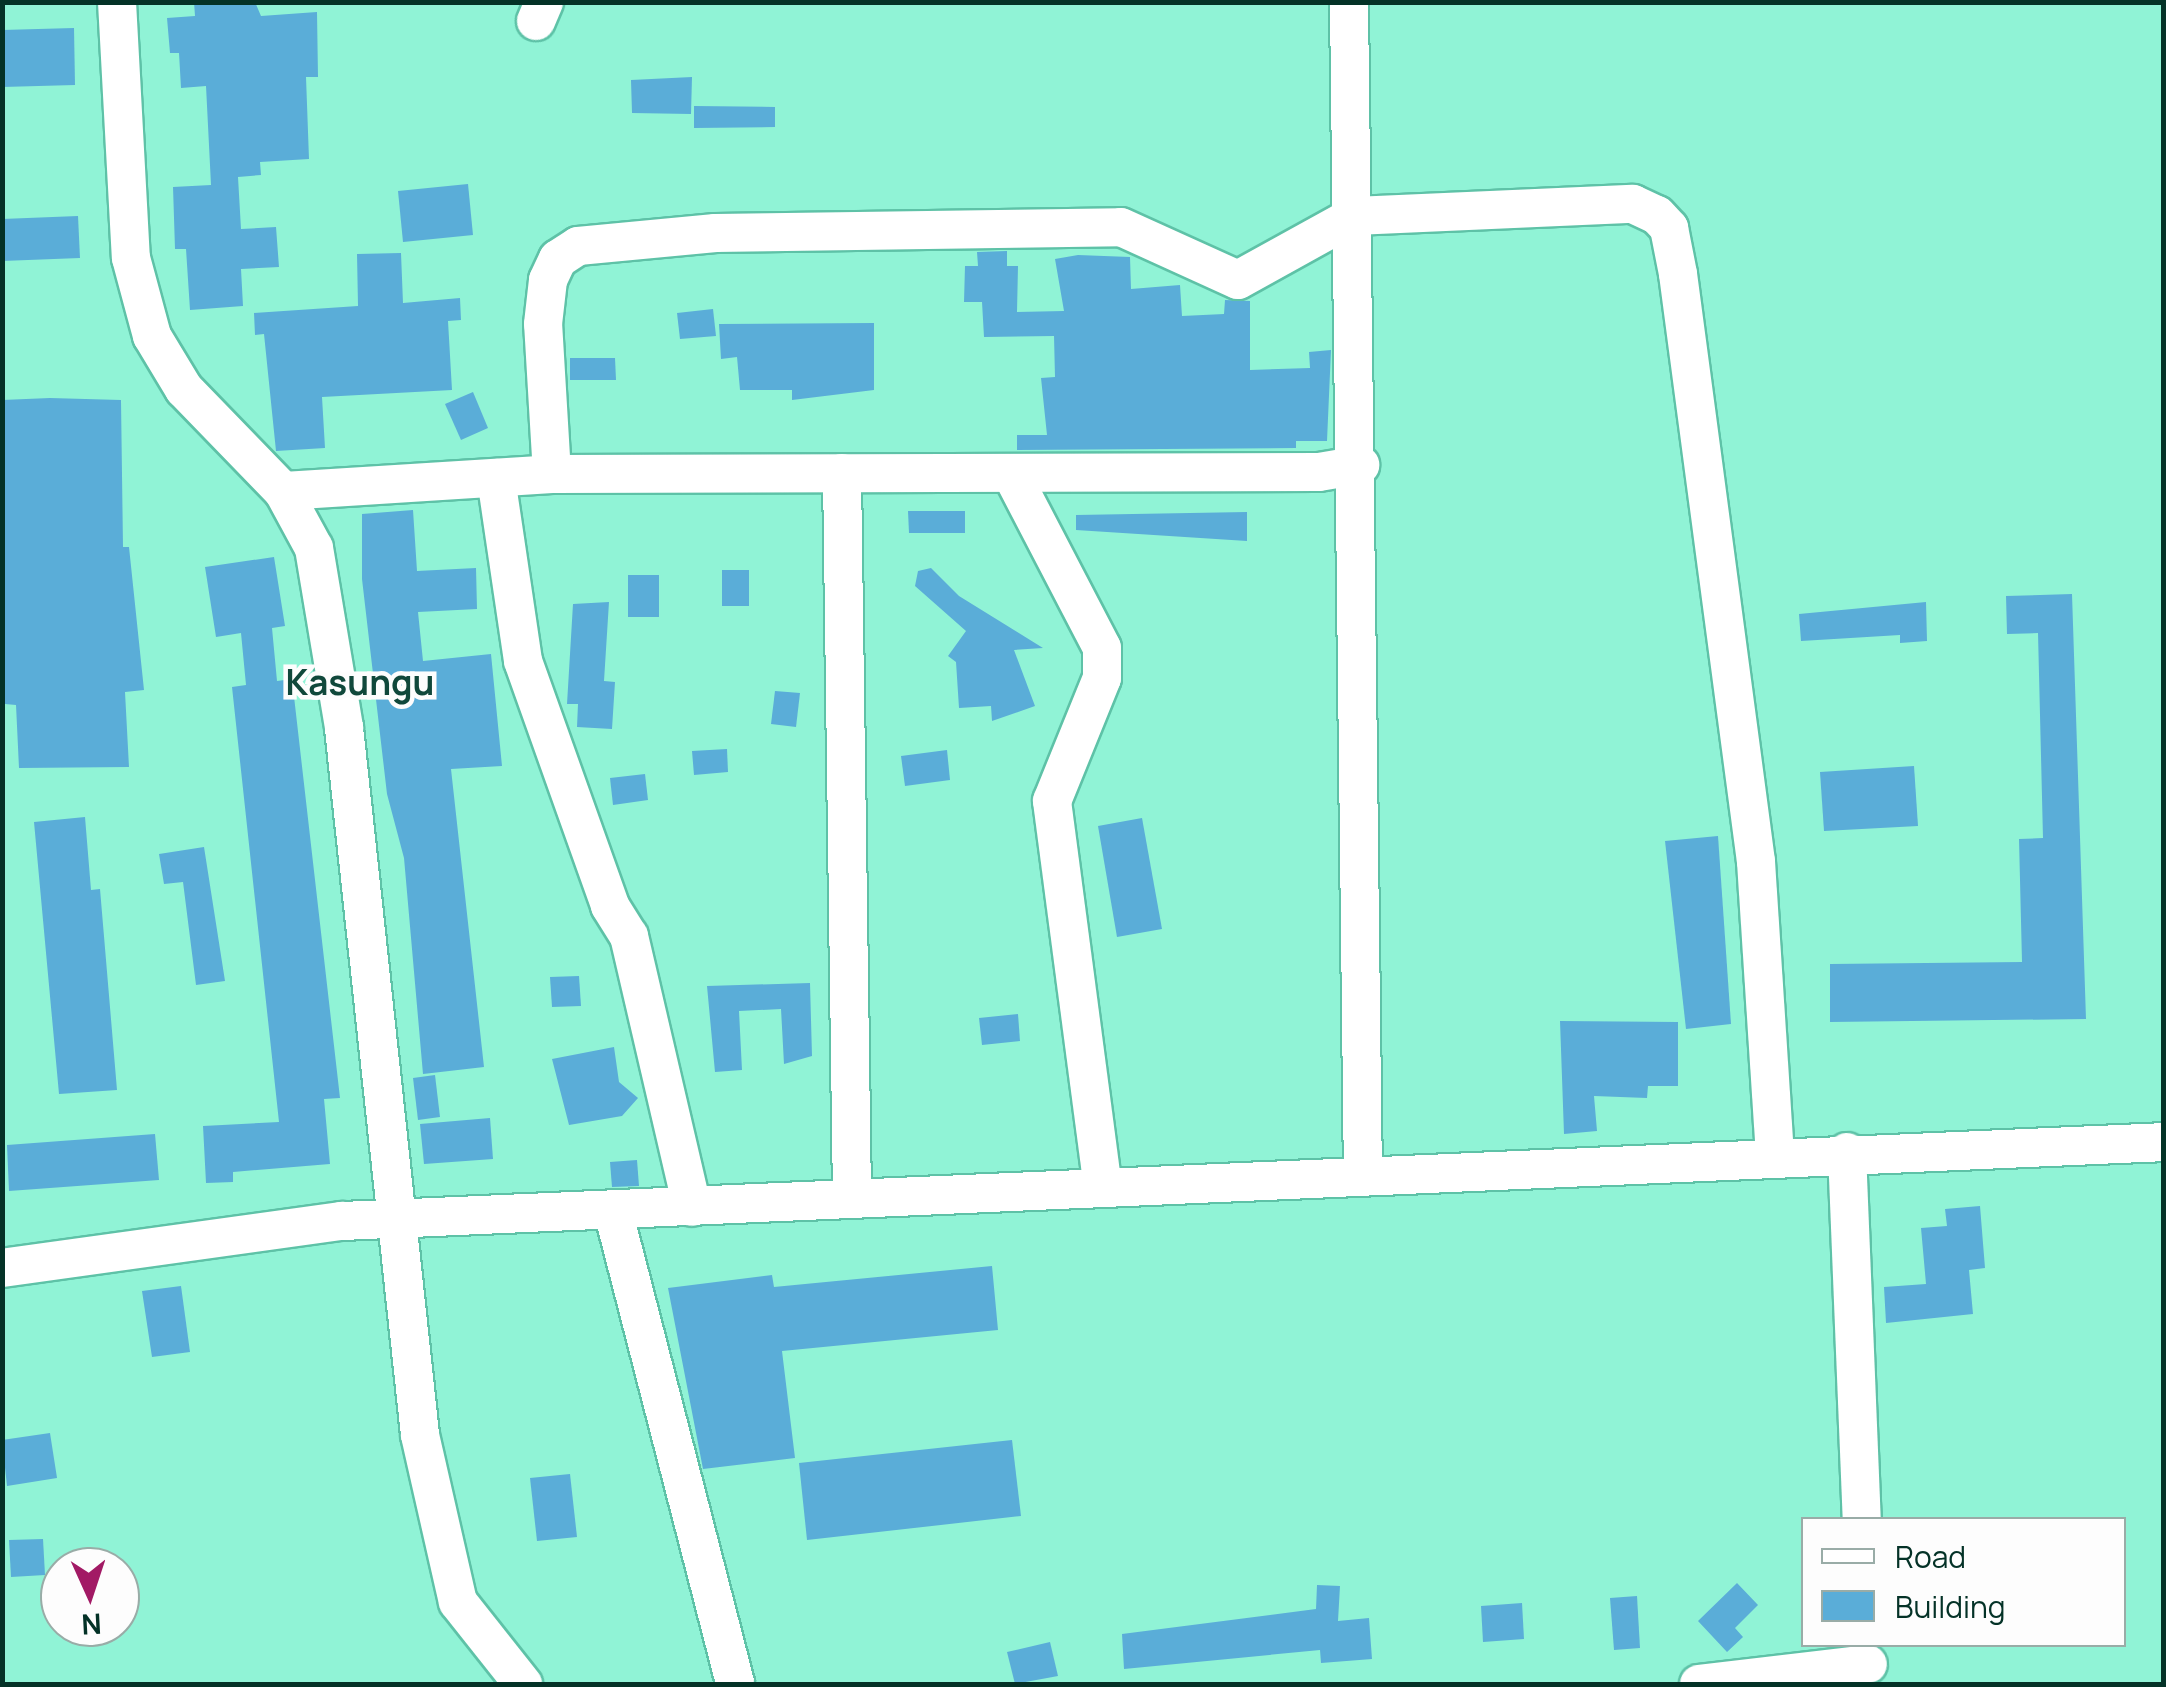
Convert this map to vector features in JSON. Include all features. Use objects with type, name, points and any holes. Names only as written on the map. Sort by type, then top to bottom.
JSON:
[{"type":"street","points":[[117,2],[131,258],[152,336],[184,389],[284,491],[314,548],[344,728],[420,1435],[458,1602],[523,1684]]},
{"type":"street","points":[[1349,2],[1360,465],[1362,1176]]},
{"type":"street","points":[[552,474],[548,280],[558,258],[578,246],[715,232],[1121,227],[1238,280],[1354,216],[1633,204],[1669,228],[1756,862],[1775,1156]]},
{"type":"street","points":[[284,491],[552,474],[1010,473],[1360,465]]},
{"type":"street","points":[[1010,473],[1102,648],[1102,678],[1052,801],[1103,1186]]},
{"type":"street","points":[[842,474],[852,1196]]},
{"type":"street","points":[[496,478],[523,662],[610,906],[629,936],[692,1208]]},
{"type":"street","points":[[2,1268],[399,1219],[1847,1152],[2164,1142]]},
{"type":"street","points":[[1847,1152],[1862,1517]]},
{"type":"street","points":[[613,1211],[735,1684]]},
{"type":"street","points":[[1699,1684],[1868,1664]]},
{"type":"building","points":[[194,2],[255,2],[261,16],[317,12],[318,77],[306,77],[309,159],[260,162],[261,175],[238,177],[241,229],[276,227],[279,267],[241,269],[243,306],[190,310],[186,249],[175,249],[173,187],[211,185],[206,86],[181,88],[179,53],[170,53],[167,18],[195,16]]},
{"type":"building","points":[[74,28],[75,85],[2,87],[2,30]]},
{"type":"building","points":[[692,77],[691,114],[632,113],[631,80]]},
{"type":"building","points":[[694,106],[775,107],[775,127],[694,128]]},
{"type":"building","points":[[468,184],[473,235],[403,242],[398,191]]},
{"type":"building","points":[[78,216],[80,258],[2,261],[2,219]]},
{"type":"building","points":[[1007,251],[1007,266],[1018,266],[1017,312],[1064,311],[1055,259],[1078,255],[1130,257],[1131,289],[1180,285],[1182,316],[1224,314],[1225,300],[1250,301],[1250,370],[1310,368],[1309,352],[1331,350],[1327,441],[1296,441],[1296,448],[1017,450],[1017,435],[1047,435],[1041,378],[1055,377],[1054,336],[984,337],[982,302],[964,302],[965,266],[978,266],[977,252]]},
{"type":"building","points":[[401,253],[403,303],[460,298],[461,320],[448,321],[452,390],[322,397],[325,448],[276,451],[264,334],[255,335],[254,313],[358,306],[357,254]]},
{"type":"building","points":[[713,309],[716,336],[680,339],[677,313]]},
{"type":"building","points":[[874,323],[874,390],[792,400],[792,390],[740,390],[737,357],[721,359],[719,324]]},
{"type":"building","points":[[570,358],[615,358],[616,380],[570,380]]},
{"type":"building","points":[[473,392],[488,428],[461,440],[445,404]]},
{"type":"building","points":[[2,400],[121,400],[123,547],[129,547],[144,690],[125,692],[129,767],[19,768],[16,705],[5,704]]},
{"type":"building","points":[[413,510],[417,571],[476,568],[477,609],[418,612],[423,661],[491,654],[502,766],[451,769],[484,1067],[423,1074],[404,858],[387,794],[362,579],[362,514]]},
{"type":"building","points":[[908,511],[965,511],[965,533],[909,533]]},
{"type":"building","points":[[1247,512],[1247,541],[1076,530],[1076,515]]},
{"type":"building","points":[[274,557],[285,626],[272,628],[277,681],[292,679],[340,1098],[324,1099],[330,1164],[233,1172],[233,1182],[206,1183],[203,1126],[279,1122],[232,687],[246,685],[241,633],[216,637],[205,567]]},
{"type":"building","points":[[931,568],[959,596],[1043,648],[1014,650],[1035,706],[992,721],[991,706],[959,708],[956,662],[948,656],[966,631],[915,586],[918,571]]},
{"type":"building","points":[[722,570],[749,570],[749,606],[722,606]]},
{"type":"building","points":[[628,575],[659,575],[659,617],[628,617]]},
{"type":"building","points":[[2072,594],[2086,1019],[1830,1022],[1830,964],[2022,962],[2019,839],[2043,838],[2038,633],[2007,634],[2006,596]]},
{"type":"building","points":[[609,602],[604,681],[615,682],[612,729],[577,727],[578,704],[567,704],[573,604]]},
{"type":"building","points":[[1926,602],[1927,641],[1900,643],[1900,635],[1801,641],[1799,614]]},
{"type":"building","points":[[775,691],[800,693],[796,727],[771,724]]},
{"type":"building","points":[[727,749],[728,772],[694,775],[692,751]]},
{"type":"building","points":[[947,750],[950,780],[905,786],[901,756]]},
{"type":"building","points":[[1914,766],[1918,826],[1824,831],[1820,772]]},
{"type":"building","points":[[645,774],[648,800],[613,805],[610,778]]},
{"type":"building","points":[[85,817],[91,890],[100,889],[117,1090],[59,1094],[34,822]]},
{"type":"building","points":[[1142,818],[1162,929],[1117,937],[1098,826]]},
{"type":"building","points":[[1718,836],[1731,1024],[1686,1029],[1665,841]]},
{"type":"building","points":[[204,847],[225,981],[196,985],[183,882],[164,884],[159,854]]},
{"type":"building","points":[[579,976],[581,1006],[552,1007],[550,977]]},
{"type":"building","points":[[810,983],[812,1056],[784,1064],[781,1009],[739,1011],[742,1070],[715,1072],[707,986]]},
{"type":"building","points":[[1018,1014],[1020,1041],[982,1045],[979,1018]]},
{"type":"building","points":[[1560,1021],[1678,1022],[1678,1086],[1648,1086],[1647,1098],[1594,1096],[1597,1131],[1564,1134]]},
{"type":"building","points":[[614,1047],[619,1082],[638,1098],[622,1116],[569,1125],[552,1059]]},
{"type":"building","points":[[435,1075],[440,1117],[418,1120],[413,1078]]},
{"type":"building","points":[[490,1118],[493,1159],[424,1164],[420,1124]]},
{"type":"building","points":[[155,1134],[159,1180],[9,1191],[7,1145]]},
{"type":"building","points":[[637,1160],[639,1186],[612,1187],[610,1162]]},
{"type":"building","points":[[1980,1206],[1985,1268],[1969,1270],[1973,1314],[1886,1323],[1884,1287],[1926,1284],[1921,1228],[1947,1226],[1945,1209]]},
{"type":"building","points":[[992,1266],[998,1330],[782,1351],[795,1458],[703,1469],[668,1288],[772,1275],[774,1287]]},
{"type":"building","points":[[181,1286],[190,1352],[152,1357],[142,1291]]},
{"type":"building","points":[[50,1433],[57,1478],[7,1486],[2,1440]]},
{"type":"building","points":[[1012,1440],[1021,1516],[807,1540],[799,1463]]},
{"type":"building","points":[[570,1474],[577,1537],[537,1541],[530,1478]]},
{"type":"building","points":[[43,1539],[40,1575],[11,1577],[9,1540]]},
{"type":"building","points":[[1737,1583],[1758,1605],[1735,1628],[1743,1637],[1727,1652],[1698,1621]]},
{"type":"building","points":[[1317,1585],[1340,1586],[1338,1621],[1369,1618],[1372,1659],[1321,1663],[1320,1650],[1124,1669],[1122,1634],[1316,1609]]},
{"type":"building","points":[[1637,1596],[1640,1648],[1614,1650],[1610,1598]]},
{"type":"building","points":[[1522,1603],[1524,1639],[1483,1642],[1481,1606]]},
{"type":"building","points":[[1050,1642],[1058,1676],[1015,1684],[1007,1652]]},
{"type":"district","name":"Kasungu","points":[[360,682]]}]
